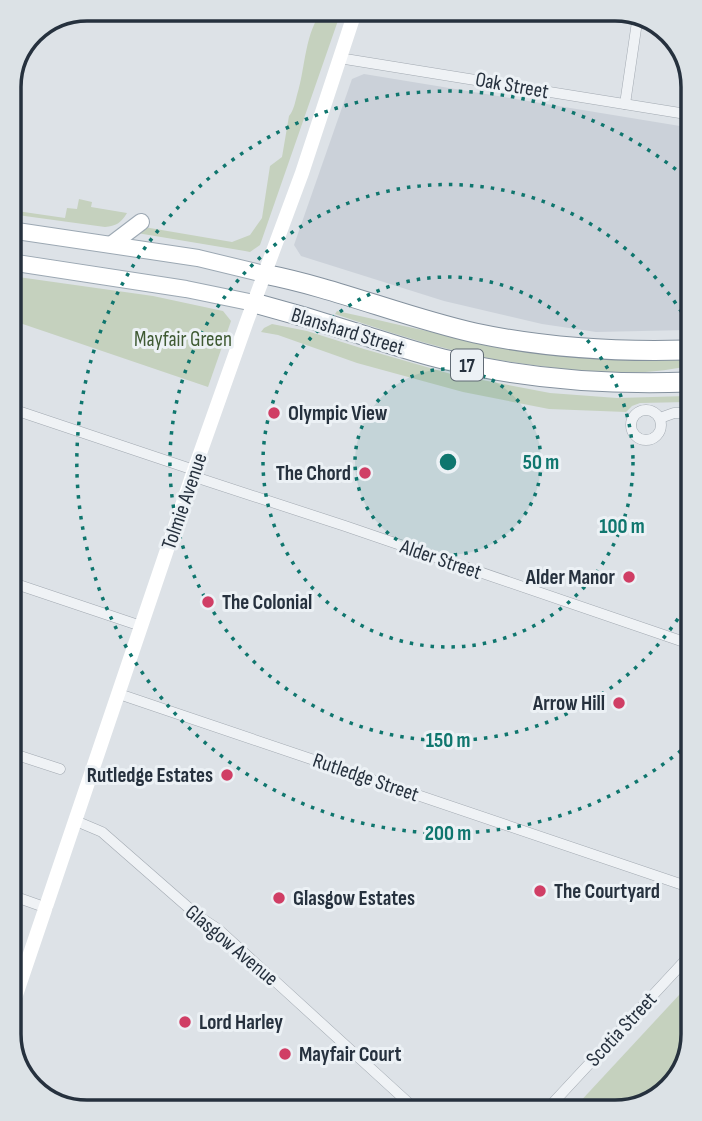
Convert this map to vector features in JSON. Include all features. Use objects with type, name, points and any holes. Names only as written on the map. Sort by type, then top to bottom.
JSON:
[{"type":"highway","name":"Blanshard Street","points":[[264,274],[303,282],[440,324],[511,340],[589,349],[681,350]]},
{"type":"highway","name":"Blanshard Street","points":[[254,303],[480,368],[579,381],[681,382]]},
{"type":"main road","points":[[112,244],[141,222]]},
{"type":"main road","name":"Blanshard Street","points":[[21,232],[198,258],[264,274]]},
{"type":"main road","name":"Blanshard Street","points":[[21,264],[186,289],[254,303]]},
{"type":"street","name":"Tolmie Avenue","points":[[21,981],[193,473],[310,150],[352,21]]},
{"type":"street","points":[[625,104],[637,25]]},
{"type":"street","name":"Oak Street","points":[[339,58],[681,113]]},
{"type":"street","name":"Alder Street","points":[[21,412],[681,641]]},
{"type":"street","points":[[660,418],[681,414]]},
{"type":"street","points":[[21,586],[141,626]]},
{"type":"street","name":"Rutledge Street","points":[[119,694],[681,884]]},
{"type":"street","points":[[21,756],[60,769]]},
{"type":"street","name":"Glasgow Avenue","points":[[76,821],[103,832],[198,916],[218,929],[404,1100]]},
{"type":"street","points":[[21,899],[47,908]]},
{"type":"street","name":"Scotia Street","points":[[556,1100],[681,965]]},
{"type":"shaded area","points":[[364,74],[681,126],[681,330],[596,332],[542,324],[444,301],[301,256],[294,245],[352,79]]},
{"type":"green space","points":[[316,21],[338,21],[260,245],[250,252],[137,233],[144,227],[232,242],[250,235],[262,218],[270,166],[282,157],[289,116],[300,84]]},
{"type":"green space","points":[[79,199],[92,202],[91,207],[127,213],[118,223],[105,227],[21,216],[21,212],[65,218],[67,208],[77,209]]},
{"type":"green space","name":"Mayfair Green","points":[[21,277],[153,296],[223,311],[231,321],[208,387],[21,323]]},
{"type":"green space","points":[[337,311],[468,340],[565,356],[681,359],[681,367],[659,371],[618,372],[512,362],[464,353],[335,314]]},
{"type":"green space","points":[[272,324],[307,331],[451,374],[550,393],[617,398],[681,396],[681,402],[640,403],[626,412],[549,409],[463,392],[357,363],[278,335],[261,332]]},
{"type":"green space","points":[[681,993],[679,1051],[665,1078],[652,1089],[628,1099],[582,1100]]},
{"type":"place","name":"Olympic View","points":[[274,413]]},
{"type":"place","name":"The Chord","points":[[365,473]]},
{"type":"place","name":"Alder Manor","points":[[629,577]]},
{"type":"place","name":"The Colonial","points":[[208,602]]},
{"type":"place","name":"Arrow Hill","points":[[619,703]]},
{"type":"place","name":"Rutledge Estates","points":[[227,775]]},
{"type":"place","name":"The Courtyard","points":[[540,891]]},
{"type":"place","name":"Glasgow Estates","points":[[279,898]]},
{"type":"place","name":"Lord Harley","points":[[185,1022]]},
{"type":"place","name":"Mayfair Court","points":[[285,1054]]}]
